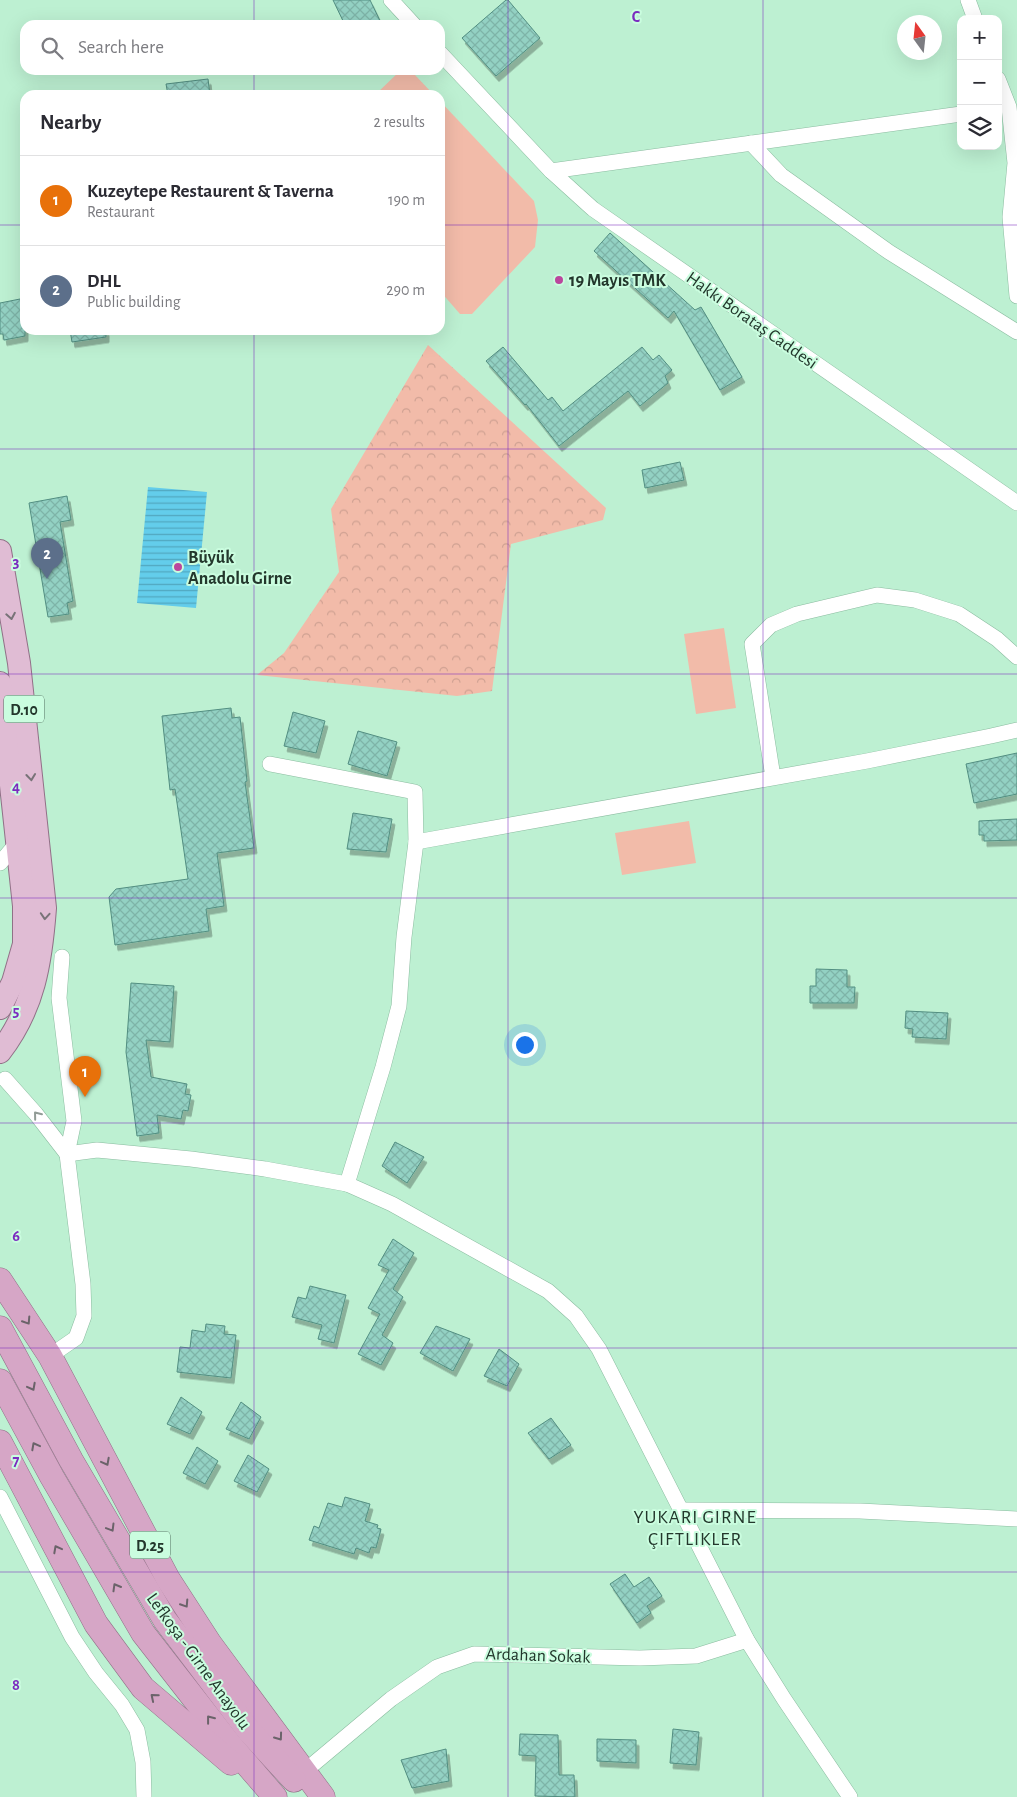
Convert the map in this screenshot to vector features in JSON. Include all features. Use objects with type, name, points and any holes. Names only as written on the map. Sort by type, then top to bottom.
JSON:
[{"type":"highway","name":"D.25","points":[[0,1280],[50,1356],[168,1579],[210,1644],[323,1797]]},
{"type":"highway","name":"Lefkoşa - Girne Anayolu","points":[[0,1328],[71,1460],[165,1620],[249,1730],[312,1797]]},
{"type":"highway","name":"Lefkoşa - Girne Anayolu","points":[[0,1381],[52,1477],[143,1632],[231,1746],[275,1797]]},
{"type":"highway","points":[[0,1442],[96,1624],[143,1688],[271,1797]]},
{"type":"main road","name":"D.10","points":[[0,551],[19,663],[45,908],[42,949],[34,989],[12,1036],[0,1052]]},
{"type":"main road","name":"D.10","points":[[0,684],[24,906],[24,944],[13,982],[0,1008]]},
{"type":"street","points":[[391,0],[409,20]]},
{"type":"street","points":[[968,0],[974,15]]},
{"type":"street","name":"Hakkı Borataş Caddesi","points":[[445,58],[550,171],[592,209],[1017,503]]},
{"type":"street","points":[[1004,108],[1014,163],[1010,217],[1017,296]]},
{"type":"street","points":[[550,171],[957,115]]},
{"type":"street","points":[[751,144],[782,175],[881,246],[1017,332]]},
{"type":"street","points":[[773,777],[752,644],[771,625],[797,614],[877,595],[915,600],[959,614],[997,639],[1017,656]]},
{"type":"street","points":[[416,842],[886,757],[1017,730]]},
{"type":"street","points":[[270,764],[414,792],[416,842],[404,937],[399,1006],[383,1067],[347,1184]]},
{"type":"street","points":[[0,863],[18,842]]},
{"type":"street","points":[[50,1356],[76,1338],[84,1316],[83,1284],[67,1154],[74,1121],[59,998],[62,957]]},
{"type":"street","points":[[5,1079],[36,1114],[67,1154]]},
{"type":"street","points":[[67,1154],[97,1150],[191,1159],[265,1169],[347,1184],[392,1204],[548,1291],[576,1316],[599,1350],[747,1640],[850,1797]]},
{"type":"street","points":[[0,1497],[72,1637],[96,1673],[122,1705],[137,1730],[143,1762],[144,1797]]},
{"type":"street","points":[[681,1510],[860,1511],[1017,1519]]},
{"type":"street","name":"Ardahan Sokak","points":[[305,1772],[391,1699],[438,1667],[474,1654],[640,1658],[696,1656],[747,1640]]},
{"type":"green space","points":[[396,75],[415,75],[429,90],[380,90]]},
{"type":"green space","points":[[445,106],[534,201],[538,220],[535,247],[472,314],[460,314],[445,297]]},
{"type":"green space","points":[[428,345],[606,508],[603,520],[511,544],[492,691],[457,696],[257,675],[284,653],[339,572],[331,509]]},
{"type":"green space","points":[[724,628],[736,708],[696,714],[684,634]]},
{"type":"green space","points":[[689,821],[696,863],[622,875],[615,833]]},
{"type":"water","points":[[148,487],[207,492],[196,608],[137,603]]},
{"type":"building","points":[[333,0],[370,0],[380,20],[343,20]]},
{"type":"building","points":[[506,0],[540,38],[496,76],[462,38]]},
{"type":"building","points":[[208,79],[209,90],[167,90],[166,84]]},
{"type":"building","points":[[610,233],[695,310],[701,307],[742,377],[720,390],[674,311],[668,318],[594,251]]},
{"type":"building","points":[[20,299],[20,335],[25,336],[4,340],[3,334],[0,334],[0,303]]},
{"type":"building","points":[[71,335],[106,335],[106,337],[72,342]]},
{"type":"building","points":[[503,347],[548,400],[552,397],[563,411],[642,347],[653,360],[659,355],[672,370],[665,376],[668,383],[640,406],[628,391],[559,446],[526,404],[486,361]]},
{"type":"building","points":[[680,462],[684,480],[645,488],[642,470]]},
{"type":"building","points":[[67,496],[71,520],[60,522],[73,601],[67,603],[69,614],[48,617],[29,503]]},
{"type":"building","points":[[231,708],[232,718],[240,717],[247,781],[245,782],[254,848],[217,853],[224,906],[206,909],[209,931],[115,945],[109,897],[116,889],[188,879],[175,789],[170,790],[162,716]]},
{"type":"building","points":[[293,712],[325,721],[316,753],[284,746]]},
{"type":"building","points":[[358,731],[397,742],[387,776],[348,764]]},
{"type":"building","points":[[1017,753],[1017,794],[974,803],[966,764]]},
{"type":"building","points":[[353,813],[392,819],[386,852],[347,849]]},
{"type":"building","points":[[1017,819],[1017,840],[984,841],[984,835],[979,835],[979,821]]},
{"type":"building","points":[[816,969],[847,970],[847,987],[855,987],[854,1003],[810,1003],[810,986],[816,986]]},
{"type":"building","points":[[131,983],[174,986],[170,1042],[146,1040],[151,1077],[187,1084],[185,1094],[191,1095],[188,1111],[183,1110],[181,1119],[157,1115],[159,1133],[137,1136],[126,1052]]},
{"type":"building","points":[[906,1011],[948,1013],[946,1039],[912,1037],[913,1029],[905,1028]]},
{"type":"building","points":[[395,1142],[424,1157],[407,1183],[382,1166]]},
{"type":"building","points":[[393,1239],[414,1253],[393,1289],[403,1297],[382,1335],[393,1343],[381,1365],[358,1354],[380,1314],[368,1308],[389,1270],[378,1265]]},
{"type":"building","points":[[310,1286],[346,1295],[334,1343],[318,1339],[322,1325],[292,1317],[298,1297],[306,1299]]},
{"type":"building","points":[[206,1324],[225,1326],[224,1334],[236,1335],[231,1378],[177,1372],[180,1347],[190,1348],[192,1330],[205,1332]]},
{"type":"building","points":[[436,1326],[470,1339],[453,1371],[420,1353]]},
{"type":"building","points":[[499,1349],[519,1364],[507,1386],[484,1376]]},
{"type":"building","points":[[181,1397],[202,1412],[190,1434],[167,1424]]},
{"type":"building","points":[[241,1402],[261,1417],[249,1439],[226,1429]]},
{"type":"building","points":[[551,1418],[571,1445],[549,1459],[528,1433]]},
{"type":"building","points":[[197,1447],[218,1461],[205,1484],[183,1473]]},
{"type":"building","points":[[248,1455],[269,1469],[257,1492],[234,1481]]},
{"type":"building","points":[[345,1497],[370,1504],[365,1521],[378,1525],[377,1528],[381,1529],[376,1548],[371,1547],[369,1553],[356,1548],[354,1554],[309,1540],[314,1526],[319,1528],[328,1503],[342,1507]]},
{"type":"building","points":[[625,1574],[634,1587],[649,1577],[662,1596],[647,1606],[651,1613],[637,1623],[610,1584]]},
{"type":"building","points":[[673,1729],[699,1732],[696,1765],[670,1763]]},
{"type":"building","points":[[520,1734],[558,1735],[559,1775],[574,1775],[575,1797],[535,1796],[536,1756],[519,1755]]},
{"type":"building","points":[[597,1739],[636,1740],[636,1763],[597,1761]]},
{"type":"building","points":[[446,1749],[449,1781],[412,1788],[401,1760]]},
{"type":"place","name":"19 Mayıs TMK","points":[[559,280]]},
{"type":"place","name":"Büyük Anadolu Girne","points":[[178,567]]},
{"type":"place","name":"DHL","points":[[47,579]]},
{"type":"place","name":"Kuzeytepe Restaurent & Taverna","points":[[85,1097]]},
{"type":"district","name":"YUKARI GIRNE ÇIFTLIKLER","points":[[695,1527]]}]
